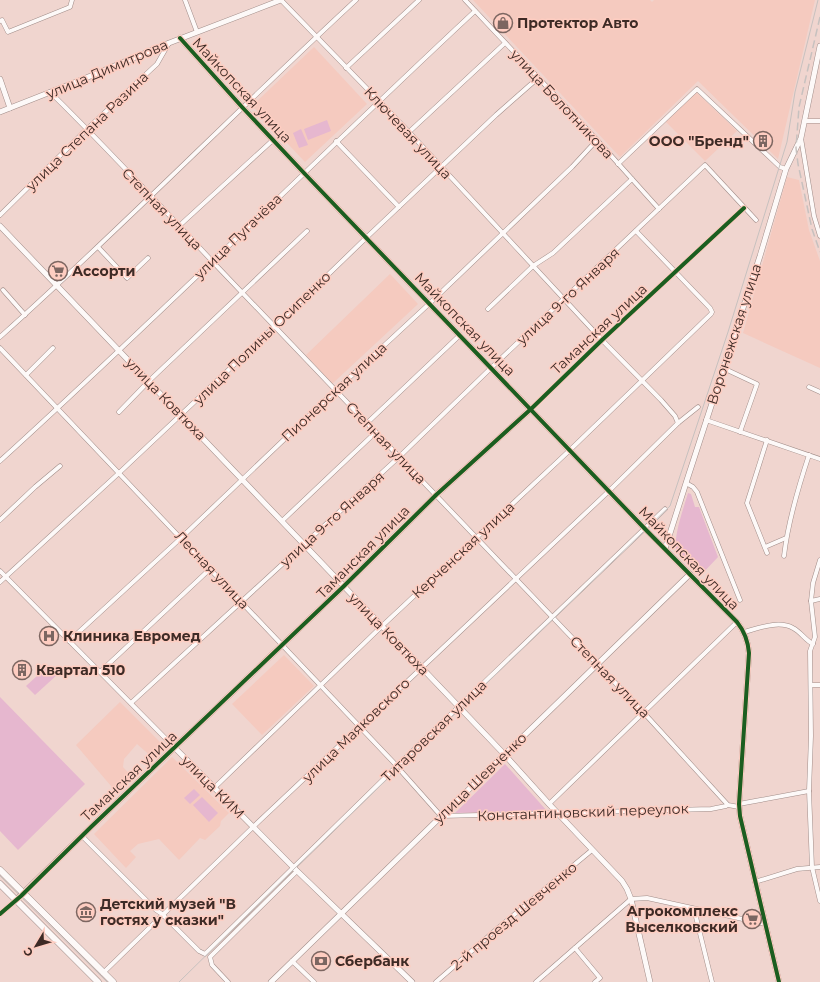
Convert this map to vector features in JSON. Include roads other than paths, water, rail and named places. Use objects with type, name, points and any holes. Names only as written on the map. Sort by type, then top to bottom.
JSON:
[{"type":"main road","points":[[0,870],[113,982]]},
{"type":"main road","points":[[0,884],[98,982]]},
{"type":"street","points":[[0,21],[2,20],[8,32],[70,7],[72,0]]},
{"type":"street","points":[[184,0],[197,32]]},
{"type":"street","name":"улица Димитрова","points":[[0,112],[180,38],[281,0]]},
{"type":"street","name":"Ключевая улица","points":[[281,0],[409,132],[564,300],[661,400],[675,416],[678,423]]},
{"type":"street","points":[[0,337],[98,247],[356,0]]},
{"type":"street","points":[[346,68],[419,0]]},
{"type":"street","name":"улица Болотникова","points":[[465,0],[597,140],[659,209]]},
{"type":"street","name":"улица Пугачёва","points":[[0,461],[58,408],[212,262],[378,101],[475,11]]},
{"type":"street","name":"Майкопская улица","points":[[180,38],[242,108],[609,491],[737,622],[744,632]]},
{"type":"street","name":"улица Степана Разина","points":[[0,214],[87,129],[157,64],[169,43]]},
{"type":"street","points":[[409,132],[505,43]]},
{"type":"street","name":"Воронежская улица","points":[[666,549],[706,420],[760,256],[786,169],[802,138],[820,46]]},
{"type":"street","name":"улица Полины Осипенко","points":[[0,582],[181,415],[496,115],[538,78]]},
{"type":"street","points":[[0,79],[10,108]]},
{"type":"street","points":[[618,164],[697,89],[780,167],[786,169]]},
{"type":"street","name":"Степная улица","points":[[50,92],[598,664],[728,805],[739,805]]},
{"type":"street","points":[[805,121],[820,121]]},
{"type":"street","points":[[802,138],[814,216],[820,236]]},
{"type":"street","points":[[179,226],[273,140]]},
{"type":"street","name":"Пионерская улица","points":[[69,640],[181,538],[336,390],[430,303],[572,167],[597,140]]},
{"type":"street","points":[[336,141],[399,207]]},
{"type":"street","name":"улица 9-го Января","points":[[131,703],[399,457],[705,166],[744,208]]},
{"type":"street","points":[[488,309],[533,266],[553,252],[632,179]]},
{"type":"street","points":[[744,208],[756,220]]},
{"type":"street","name":"Таманская улица","points":[[0,914],[24,893],[283,645],[436,495],[531,409],[602,340],[744,208]]},
{"type":"street","name":"улица Ковтюха","points":[[0,226],[243,479],[504,754],[622,881],[631,899],[650,982]]},
{"type":"street","points":[[119,412],[149,381],[307,231]]},
{"type":"street","points":[[636,231],[675,273]]},
{"type":"street","points":[[98,247],[127,278],[148,258]]},
{"type":"street","name":"Керченская улица","points":[[214,788],[382,626],[642,382],[711,314],[712,312],[675,273]]},
{"type":"street","points":[[3,290],[25,314]]},
{"type":"street","points":[[367,422],[460,335]]},
{"type":"street","name":"Лесная улица","points":[[0,348],[397,766]]},
{"type":"street","points":[[26,375],[52,348]]},
{"type":"street","points":[[723,368],[757,384],[740,432]]},
{"type":"street","points":[[808,387],[820,392]]},
{"type":"street","name":"улица Маяковского","points":[[103,973],[162,914],[609,491],[678,423],[698,408]]},
{"type":"street","points":[[706,420],[820,459]]},
{"type":"street","points":[[282,521],[376,432]]},
{"type":"street","points":[[767,553],[747,503],[768,440]]},
{"type":"street","points":[[784,556],[786,538],[794,502],[809,454]]},
{"type":"street","points":[[0,520],[60,466]]},
{"type":"street","points":[[686,483],[693,487],[697,492],[740,600]]},
{"type":"street","name":"Титаровская улица","points":[[162,914],[199,951],[205,954],[397,766],[665,510]]},
{"type":"street","points":[[765,547],[786,538]]},
{"type":"street","points":[[820,560],[813,583],[811,601],[815,637],[810,651],[811,685],[809,791],[812,867],[820,902]]},
{"type":"street","points":[[100,672],[210,569]]},
{"type":"street","name":"улица КИМ","points":[[0,571],[297,871],[412,982]]},
{"type":"street","name":"улица Шевченко","points":[[271,982],[690,574]]},
{"type":"street","points":[[811,601],[820,599]]},
{"type":"street","points":[[549,804],[737,622]]},
{"type":"street","points":[[779,982],[755,882],[739,805],[749,653],[744,632],[778,624],[793,628],[812,644]]},
{"type":"street","points":[[811,685],[820,685]]},
{"type":"street","points":[[401,771],[441,816]]},
{"type":"street","points":[[739,805],[809,791]]},
{"type":"street","name":"Константиновский переулок","points":[[441,816],[711,809],[726,806]]},
{"type":"street","points":[[82,836],[156,910],[162,914]]},
{"type":"street","name":"2-й проезд Шевченко","points":[[436,982],[592,850]]},
{"type":"street","points":[[755,882],[797,869],[820,867]]},
{"type":"street","points":[[228,982],[212,965],[210,957],[297,871]]},
{"type":"street","points":[[536,982],[631,899],[648,898],[765,924]]},
{"type":"street","points":[[694,909],[712,982]]},
{"type":"street","points":[[575,948],[600,978],[595,982]]},
{"type":"street","points":[[292,961],[314,982]]},
{"type":"tram line","points":[[179,982],[670,506],[728,332],[787,142],[795,92],[818,0]]},
{"type":"tram line","points":[[0,876],[107,982]]},
{"type":"railway","points":[[820,17],[799,107],[796,148],[812,229],[820,252]]},
{"type":"place","name":"Протектор Авто","points":[[503,23]]},
{"type":"place","name":"ООО \"Бренд\"","points":[[763,141]]},
{"type":"place","name":"Ассорти","points":[[58,271]]},
{"type":"place","name":"Клиника Евромед","points":[[49,636]]},
{"type":"place","name":"Квартал 510","points":[[22,670]]},
{"type":"place","name":"Детский музей \"В гостях у сказки\"","points":[[86,912]]},
{"type":"place","name":"Агрокомплекс Выселковский","points":[[752,919]]},
{"type":"place","name":"Сбербанк","points":[[321,961]]}]
